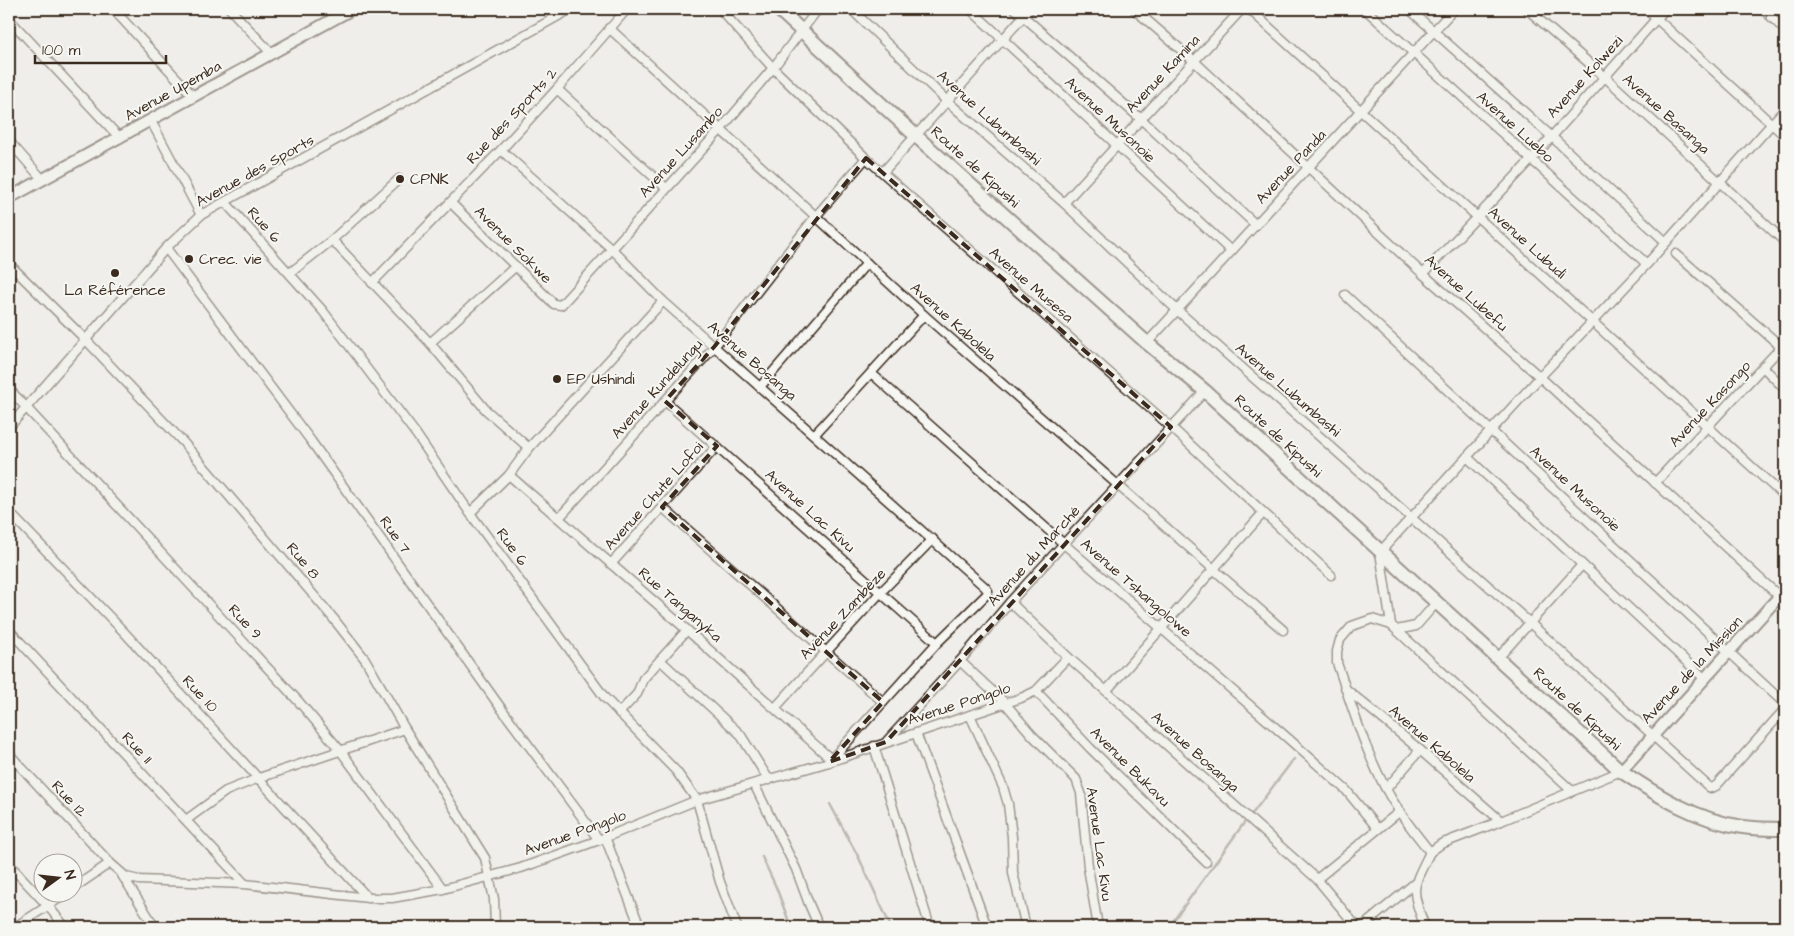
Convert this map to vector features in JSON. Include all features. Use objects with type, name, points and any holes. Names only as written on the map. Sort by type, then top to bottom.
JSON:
[{"type":"highway","name":"Route de Kipushi","points":[[778,9],[916,136],[1147,343],[1205,391],[1621,771],[1657,795],[1698,815],[1722,823],[1743,827],[1785,829]]},
{"type":"street","points":[[113,9],[194,97]]},
{"type":"street","points":[[230,9],[272,54]]},
{"type":"street","name":"Avenue des Sports","points":[[9,427],[166,248],[201,216],[571,9]]},
{"type":"street","name":"Rue des Sports 2","points":[[372,283],[501,150],[627,9]]},
{"type":"street","name":"Avenue Musesa","points":[[720,9],[773,68],[866,158],[1171,427],[1332,575]]},
{"type":"street","name":"Avenue Lusambo","points":[[557,306],[561,306],[721,129],[773,68],[818,9]]},
{"type":"street","name":"Avenue Lubumbashi","points":[[851,9],[947,101],[1064,203],[1177,310],[1530,623],[1711,788],[1716,786],[1785,709]]},
{"type":"street","name":"Avenue Musonoïe","points":[[970,9],[1231,250]]},
{"type":"street","name":"Avenue Musonoïe","points":[[1015,9],[1140,119],[1256,225]]},
{"type":"street","points":[[883,172],[1030,9]]},
{"type":"street","name":"Avenue Lubefu","points":[[1134,9],[1194,61],[1423,274],[1540,377],[1655,484],[1782,593]]},
{"type":"street","name":"Avenue Kamina","points":[[1064,203],[1242,9]]},
{"type":"street","name":"Avenue Lubudi","points":[[1250,9],[1785,497]]},
{"type":"street","name":"Avenue Luebo","points":[[1365,9],[1647,264]]},
{"type":"street","name":"Avenue Luebo","points":[[1409,9],[1552,136],[1666,242]]},
{"type":"street","name":"Avenue Panda","points":[[1147,343],[1454,9]]},
{"type":"street","name":"Avenue Basanga","points":[[1527,9],[1605,77],[1785,242]]},
{"type":"street","points":[[1646,9],[1785,136]]},
{"type":"street","name":"Avenue Kolwezi","points":[[1423,274],[1531,160],[1665,9]]},
{"type":"street","points":[[1763,9],[1785,30]]},
{"type":"street","name":"Avenue Upemba","points":[[9,198],[152,121],[347,10]]},
{"type":"street","points":[[9,20],[120,138]]},
{"type":"street","name":"Avenue Kabolela","points":[[609,28],[924,315],[1116,486],[1283,630]]},
{"type":"street","points":[[557,89],[666,188]]},
{"type":"street","points":[[1572,791],[1394,627],[1380,552],[1540,377],[1647,264],[1785,109]]},
{"type":"street","points":[[152,121],[201,216]]},
{"type":"street","points":[[9,141],[43,180]]},
{"type":"street","name":"Avenue Bosanga","points":[[501,150],[612,249],[663,301],[815,434],[986,587],[988,591]]},
{"type":"street","name":"Avenue Kundelungu","points":[[559,518],[714,347],[816,216],[866,158]]},
{"type":"street","points":[[290,273],[332,240],[399,179]]},
{"type":"street","name":"Rue 6","points":[[225,202],[323,311],[416,434],[470,513],[605,698],[676,771],[697,800],[720,882],[737,927]]},
{"type":"street","name":"Avenue Sokwe","points":[[450,203],[557,306]]},
{"type":"street","points":[[332,240],[430,343],[486,410],[529,448]]},
{"type":"street","name":"Rue 7","points":[[166,248],[312,441],[498,704],[602,839],[640,927]]},
{"type":"street","points":[[1676,254],[1784,346]]},
{"type":"street","points":[[760,387],[867,263]]},
{"type":"street","name":"Rue 8","points":[[9,264],[86,340],[183,442],[333,618],[365,659],[405,729],[485,858],[494,899],[495,927]]},
{"type":"street","points":[[430,343],[516,266]]},
{"type":"street","name":"Avenue Musonoïe","points":[[1345,295],[1785,704]]},
{"type":"street","points":[[470,513],[509,475],[529,448],[663,301]]},
{"type":"street","points":[[815,434],[924,315]]},
{"type":"street","name":"Avenue Kasongo","points":[[1655,484],[1784,346]]},
{"type":"street","points":[[1763,368],[1785,389]]},
{"type":"street","name":"Avenue Tshangolowe","points":[[871,373],[1346,790],[1378,829]]},
{"type":"street","name":"Rue 9","points":[[9,389],[287,688],[340,750],[443,889]]},
{"type":"street","name":"Avenue du Marché","points":[[886,742],[960,661],[1010,602],[1205,391]]},
{"type":"street","name":"Avenue Lac Kivu","points":[[665,401],[937,643]]},
{"type":"street","name":"Avenue Chute Lofoi","points":[[611,564],[717,446]]},
{"type":"street","points":[[1467,457],[1705,679]]},
{"type":"street","name":"Rue Tanganyka","points":[[509,475],[776,708],[830,760]]},
{"type":"street","points":[[662,507],[883,702]]},
{"type":"street","name":"Rue 10","points":[[9,512],[124,632],[368,898]]},
{"type":"street","points":[[1107,690],[1263,513]]},
{"type":"street","name":"Avenue Zambèze","points":[[776,708],[880,593],[932,540]]},
{"type":"street","points":[[1498,658],[1582,565]]},
{"type":"street","name":"Avenue du Marché","points":[[830,760],[937,643],[988,591]]},
{"type":"street","name":"Avenue de la Mission","points":[[1621,771],[1782,593]]},
{"type":"street","name":"Avenue Bosanga","points":[[1010,602],[1068,657],[1317,879],[1357,927]]},
{"type":"street","points":[[1430,852],[1399,812],[1372,760],[1337,663],[1337,651],[1340,640],[1352,626],[1372,619],[1394,627],[1416,626],[1437,602]]},
{"type":"street","name":"Rue 11","points":[[9,630],[245,884]]},
{"type":"street","points":[[619,713],[637,694],[643,679],[688,630]]},
{"type":"street","name":"Avenue Pongolo","points":[[120,874],[139,880],[245,884],[368,898],[392,898],[443,889],[490,877],[602,839],[697,800],[769,780],[1021,698],[1036,691],[1068,657]]},
{"type":"street","points":[[660,660],[740,734],[769,780]]},
{"type":"street","name":"Avenue Lac Kivu","points":[[960,661],[1005,703],[1032,735],[1071,774],[1079,786],[1088,867],[1098,927]]},
{"type":"street","name":"Avenue Kabolela","points":[[1346,688],[1500,821]]},
{"type":"street","name":"Avenue Bukavu","points":[[1036,691],[1090,748],[1206,862]]},
{"type":"street","points":[[970,715],[1003,787],[1008,804],[1012,837],[1013,872],[1026,927]]},
{"type":"street","points":[[186,820],[226,790],[405,729]]},
{"type":"street","points":[[916,733],[988,927]]},
{"type":"street","points":[[874,746],[929,924]]},
{"type":"street","points":[[1386,789],[1420,750]]},
{"type":"street","name":"Rue 12","points":[[9,754],[110,863]]},
{"type":"street","points":[[1362,927],[1415,882],[1430,852],[1441,844],[1621,771]]},
{"type":"street","points":[[754,784],[796,869],[820,927]]},
{"type":"street","points":[[1317,879],[1399,812]]},
{"type":"street","points":[[82,882],[110,863],[120,874],[155,927]]},
{"type":"street","points":[[9,864],[65,927]]},
{"type":"street","points":[[1415,882],[1415,898],[1425,927]]},
{"type":"street","points":[[15,927],[51,904]]},
{"type":"highlighted area","points":[[866,158],[1171,427],[886,742],[829,762],[883,702],[662,507],[717,446],[665,401],[714,347]]},
{"type":"waterway","points":[[1252,814],[1294,759]]},
{"type":"waterway","points":[[830,804],[859,858],[891,927]]},
{"type":"waterway","points":[[1169,927],[1244,823]]},
{"type":"waterway","points":[[762,857],[791,927]]},
{"type":"waterway","points":[[1093,918],[1093,927]]},
{"type":"place","name":"CPNK","points":[[400,179]]},
{"type":"place","name":"Crec. vie","points":[[189,259]]},
{"type":"place","name":"La Référence","points":[[115,273]]},
{"type":"place","name":"EP Ushindi","points":[[557,379]]}]
